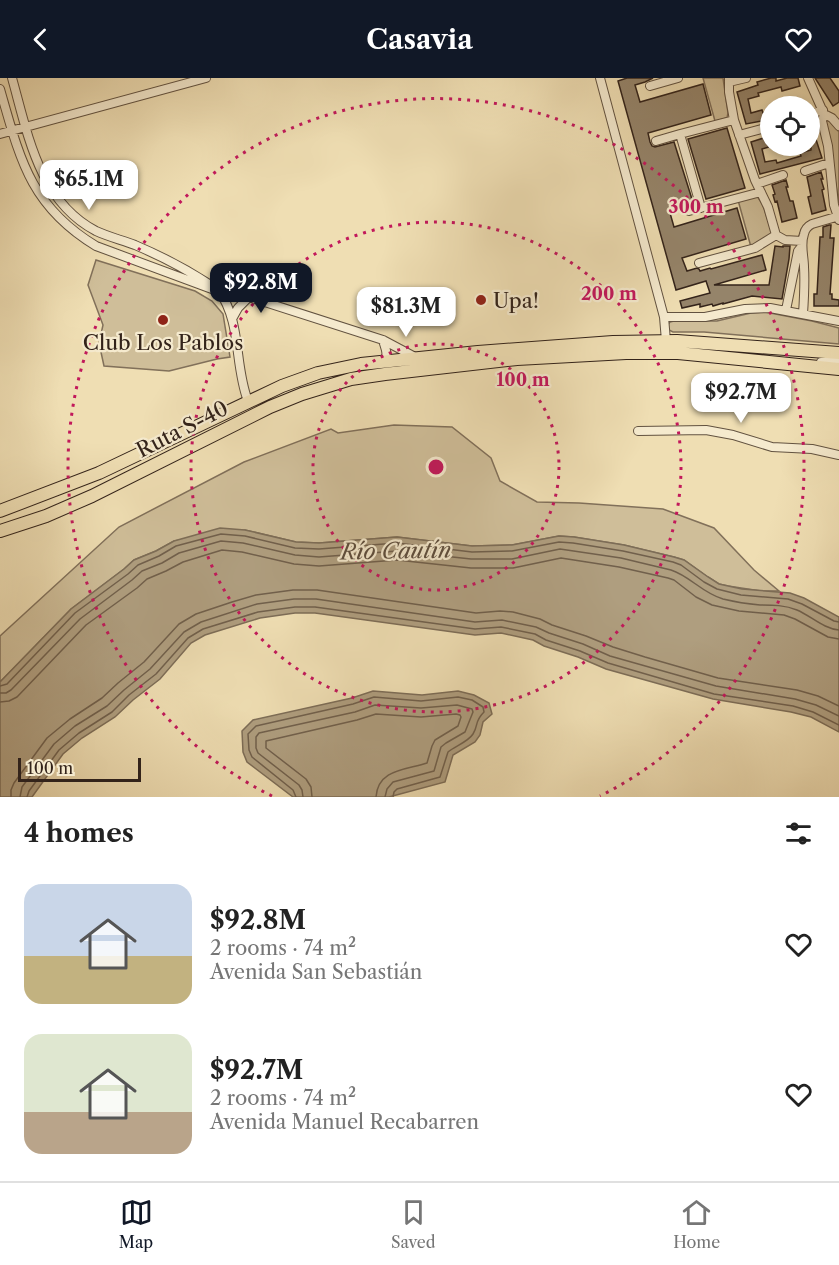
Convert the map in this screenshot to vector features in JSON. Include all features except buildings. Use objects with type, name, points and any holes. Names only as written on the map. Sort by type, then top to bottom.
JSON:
[{"type":"main road","name":"Ruta S-40","points":[[0,511],[99,473],[282,386],[318,373],[351,366],[384,360],[576,344],[666,341],[839,353]]},
{"type":"main road","name":"Ruta S-40","points":[[0,531],[46,516],[92,496],[254,414],[334,383],[385,374],[517,359],[626,352],[678,353],[839,369]]},
{"type":"main road","points":[[248,401],[254,414]]},
{"type":"street","points":[[12,78],[35,158],[56,197],[72,214],[95,230],[167,260],[220,292],[233,317],[242,387],[248,401]]},
{"type":"street","points":[[0,135],[206,78]]},
{"type":"street","points":[[600,78],[664,317],[666,341]]},
{"type":"street","points":[[650,86],[678,78]]},
{"type":"street","points":[[746,78],[729,80],[734,120],[739,135],[768,207],[776,235],[802,244]]},
{"type":"street","points":[[786,310],[804,232],[808,226],[838,218],[834,205],[828,146],[822,121],[823,112],[808,78]]},
{"type":"street","points":[[0,89],[22,162],[34,187],[72,230],[96,246],[220,292],[249,297],[383,340],[416,358]]},
{"type":"street","points":[[820,112],[832,118],[839,126]]},
{"type":"street","points":[[656,141],[734,120]]},
{"type":"street","points":[[739,135],[760,129]]},
{"type":"street","points":[[680,134],[701,208]]},
{"type":"street","points":[[805,171],[829,163]]},
{"type":"street","points":[[689,211],[759,188],[783,175]]},
{"type":"street","points":[[699,263],[755,248],[776,235]]},
{"type":"street","points":[[802,244],[804,251],[803,314]]},
{"type":"street","points":[[233,317],[249,297]]},
{"type":"street","points":[[664,317],[705,317],[746,309],[770,308],[839,321]]},
{"type":"street","points":[[383,340],[386,352],[384,360]]},
{"type":"street","points":[[786,364],[839,362]]},
{"type":"street","points":[[638,431],[706,429],[772,447],[812,449],[839,455]]},
{"type":"shaded area","points":[[703,78],[723,78],[727,118],[715,121]]},
{"type":"shaded area","points":[[830,120],[839,132],[839,203],[825,122]]},
{"type":"shaded area","points":[[757,196],[763,205],[772,234],[751,247],[738,200]]},
{"type":"shaded area","name":"Club Los Pablos","points":[[96,260],[195,291],[212,301],[223,314],[230,357],[169,371],[104,366],[99,343],[103,325],[88,285]]},
{"type":"shaded area","points":[[765,312],[839,328],[839,344],[704,332],[673,332],[667,326],[674,321],[717,321]]},
{"type":"shaded area","points":[[394,425],[452,427],[491,458],[500,481],[537,502],[663,509],[714,528],[754,570],[779,591],[761,591],[719,584],[684,560],[624,545],[574,537],[559,536],[512,545],[472,546],[397,537],[319,543],[296,542],[245,530],[174,541],[134,560],[71,609],[0,682],[0,636],[119,527],[244,462],[331,429],[338,433]]},
{"type":"water","name":"Río Cautín","points":[[220,528],[245,530],[296,542],[319,543],[397,537],[472,546],[512,545],[559,536],[574,537],[624,545],[684,560],[719,584],[742,589],[790,593],[839,617],[839,732],[811,717],[713,699],[606,669],[533,640],[501,633],[475,635],[315,613],[295,613],[260,618],[205,635],[191,643],[160,679],[115,717],[82,738],[63,754],[32,797],[0,797],[0,682],[71,609],[134,560],[174,541]]},
{"type":"water","points":[[373,691],[422,695],[458,691],[474,695],[489,703],[492,714],[483,722],[480,735],[475,742],[453,755],[445,782],[389,797],[293,797],[247,762],[243,752],[242,731],[253,720],[352,698]]},
{"type":"place","name":"Upa!","points":[[481,300]]},
{"type":"place","name":"Club Los Pablos","points":[[163,320]]}]
